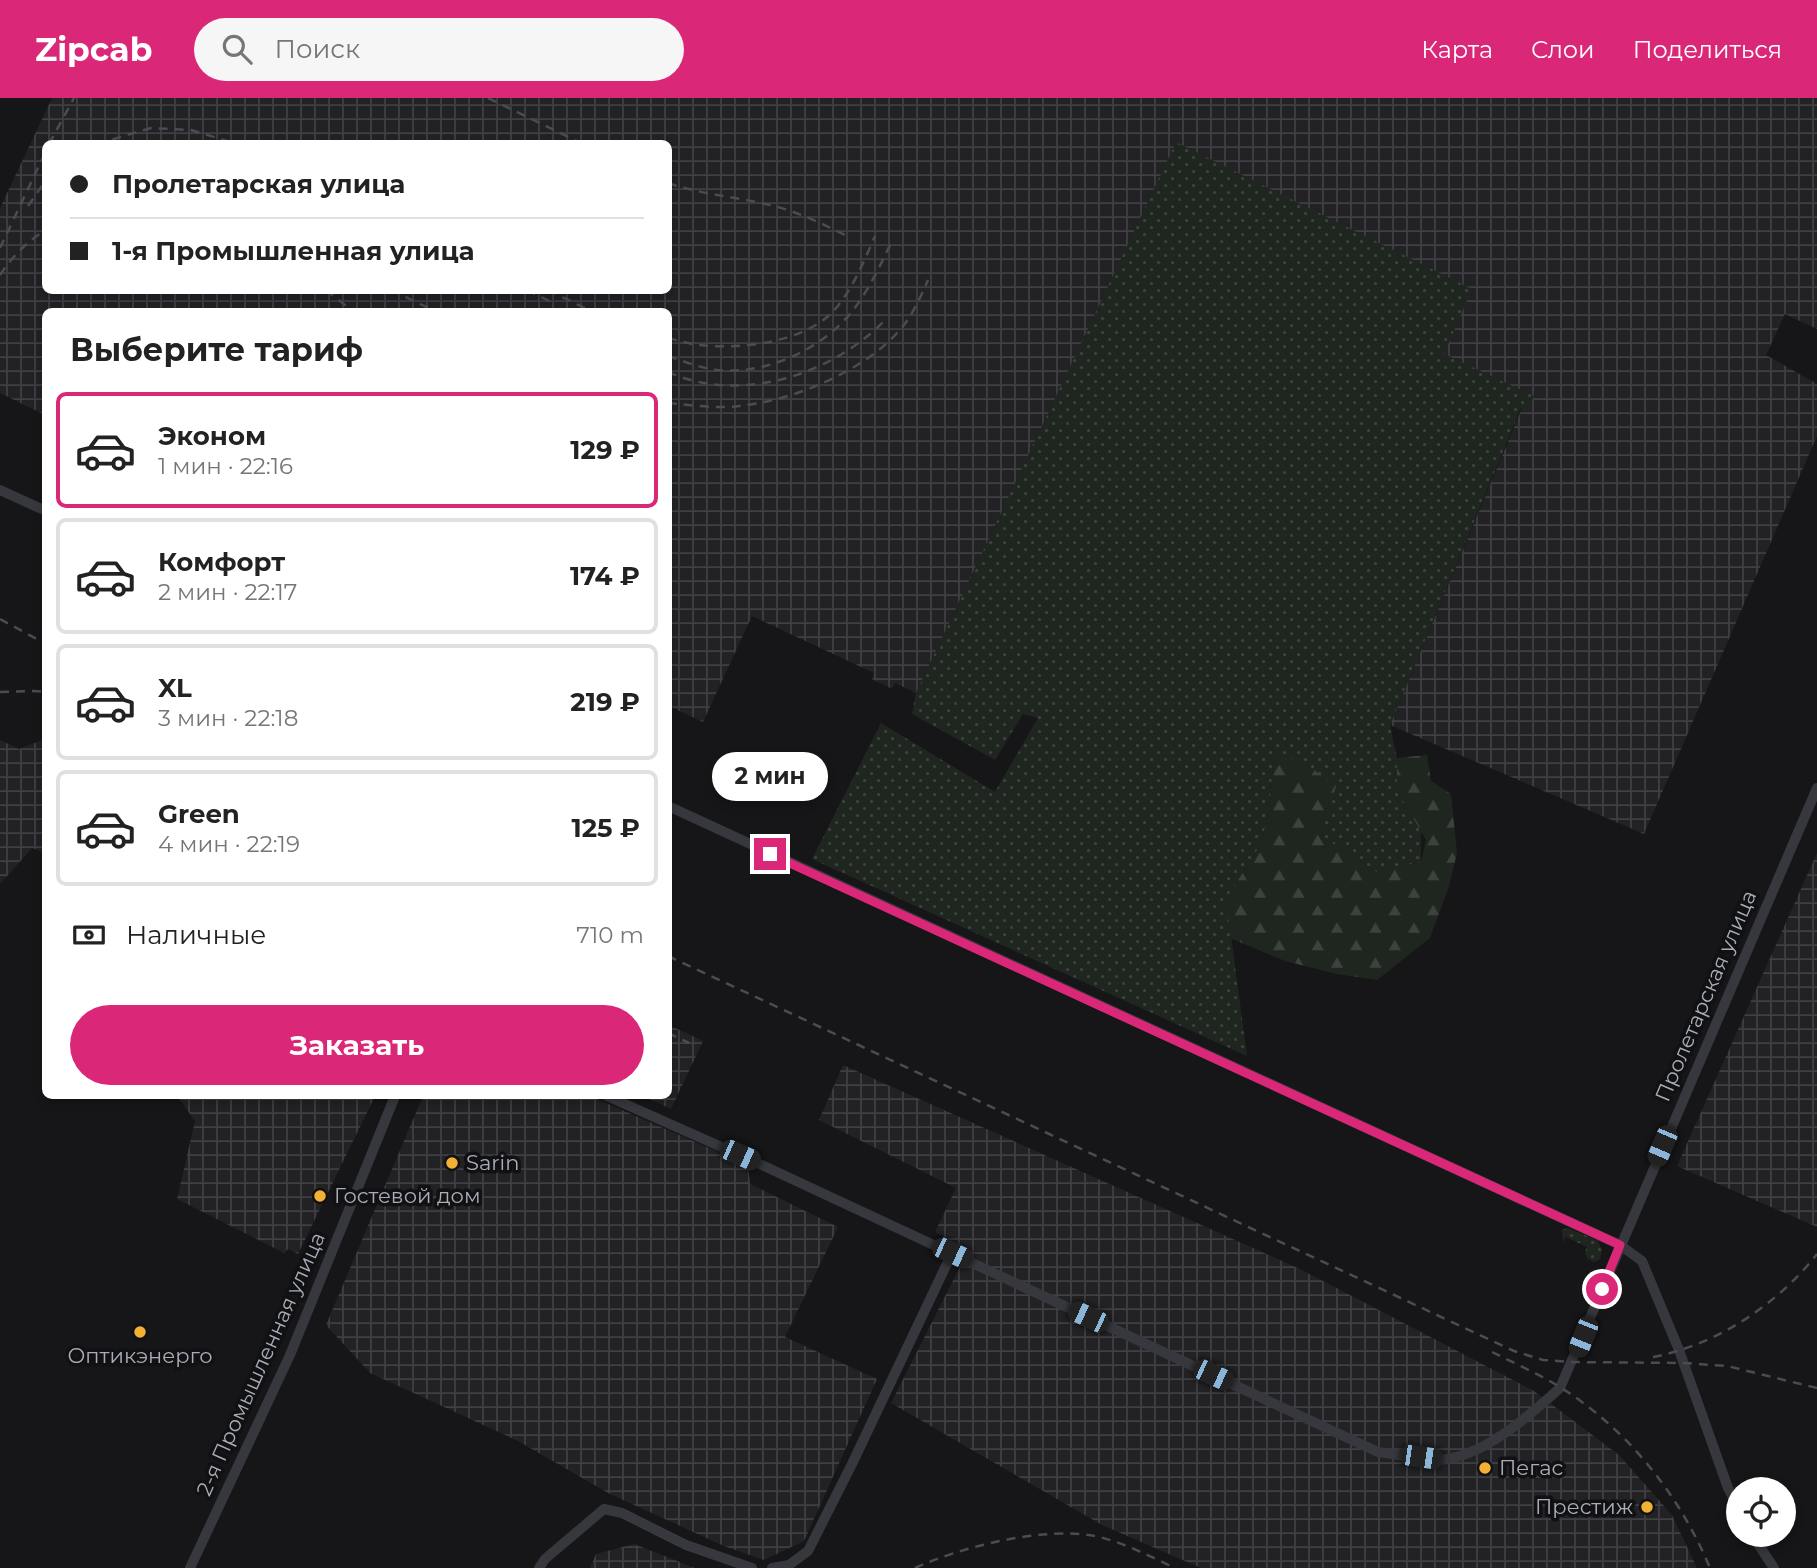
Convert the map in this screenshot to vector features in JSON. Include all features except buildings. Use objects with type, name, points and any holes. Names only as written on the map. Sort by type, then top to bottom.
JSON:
[{"type":"street","points":[[0,490],[42,509]]},
{"type":"street","name":"Пролетарская улица","points":[[952,1253],[1378,1452],[1438,1460],[1476,1450],[1530,1415],[1560,1388],[1817,788]]},
{"type":"street","points":[[672,808],[1636,1254],[1642,1261],[1679,1350],[1726,1482]]},
{"type":"street","name":"2-я Промышленная улица","points":[[190,1568],[290,1355],[394,1099]]},
{"type":"street","points":[[614,1099],[952,1253],[808,1551],[789,1565],[772,1568]]},
{"type":"street","points":[[539,1568],[545,1559],[604,1509],[622,1513],[686,1545],[751,1568]]},
{"type":"street","points":[[1760,1547],[1774,1568]]},
{"type":"shaded area","points":[[52,98],[1817,98],[1817,329],[1785,314],[1766,355],[1817,384],[1817,436],[1644,834],[1390,725],[1522,408],[1533,396],[1444,354],[1177,142],[916,693],[895,683],[892,689],[872,679],[874,673],[752,616],[703,722],[672,707],[672,308],[42,308],[42,414],[0,393],[0,208]]},
{"type":"shaded area","points":[[0,740],[19,749],[42,740],[42,852],[32,848],[0,884]]},
{"type":"shaded area","points":[[1817,853],[1817,1227],[1677,1166]]},
{"type":"shaded area","points":[[672,1026],[703,1041],[671,1109],[649,1099],[672,1099]]},
{"type":"shaded area","points":[[843,1065],[1300,1269],[1534,1391],[1619,1455],[1672,1515],[1697,1568],[1201,1568],[1102,1525],[891,1403],[968,1251],[935,1232],[956,1188],[819,1120]]},
{"type":"shaded area","points":[[179,1099],[374,1099],[298,1254],[288,1249],[284,1253],[177,1199],[195,1121]]},
{"type":"shaded area","points":[[422,1099],[597,1099],[748,1165],[750,1184],[838,1227],[785,1337],[877,1379],[804,1541],[764,1560],[724,1546],[610,1494],[518,1441],[370,1373],[326,1325]]},
{"type":"shaded area","points":[[634,1544],[695,1568],[590,1568],[596,1554]]},
{"type":"green space","points":[[1176,142],[1472,289],[1444,354],[1534,396],[1528,409],[1521,408],[1390,725],[1397,758],[1397,791],[1421,832],[1421,862],[1377,872],[1321,836],[1274,753],[1269,813],[1261,844],[1226,899],[1247,1056],[812,859],[881,723],[995,792],[1038,718],[1023,714],[995,760],[912,714],[916,693]]},
{"type":"green space","points":[[1274,753],[1303,762],[1336,786],[1321,836],[1377,872],[1421,862],[1426,840],[1397,791],[1397,758],[1427,755],[1431,781],[1451,794],[1457,853],[1449,886],[1430,938],[1377,980],[1337,974],[1285,961],[1230,938],[1226,899],[1261,844],[1269,813]]},
{"type":"green space","points":[[1568,1228],[1598,1241],[1602,1250],[1600,1259],[1594,1262],[1588,1259],[1585,1253],[1587,1247],[1566,1237],[1563,1242],[1562,1230]]},
{"type":"railway","points":[[51,140],[74,98]]},
{"type":"railway","points":[[488,98],[575,140]]},
{"type":"railway","points":[[110,140],[151,128],[191,130],[224,140]]},
{"type":"railway","points":[[0,248],[42,159]]},
{"type":"railway","points":[[672,184],[784,209],[849,237]]},
{"type":"railway","points":[[28,206],[42,186]]},
{"type":"railway","points":[[0,275],[20,250],[42,233]]},
{"type":"railway","points":[[672,339],[700,345],[735,346],[774,341],[810,328],[825,319],[843,299],[875,236]]},
{"type":"railway","points":[[672,357],[705,368],[730,371],[770,365],[790,358],[826,337],[841,324],[869,285],[891,243]]},
{"type":"railway","points":[[672,403],[712,407],[760,403],[803,391],[846,372],[898,332],[912,314],[928,280]]},
{"type":"railway","points":[[331,294],[349,308]]},
{"type":"railway","points":[[399,294],[429,308]]},
{"type":"railway","points":[[535,294],[555,304]]},
{"type":"railway","points":[[556,294],[585,308]]},
{"type":"railway","points":[[672,373],[696,381],[726,385],[756,384],[785,378],[841,355],[887,318]]},
{"type":"railway","points":[[0,619],[42,642]]},
{"type":"railway","points":[[0,692],[42,692]]},
{"type":"railway","points":[[672,958],[1514,1351],[1543,1360],[1727,1366],[1817,1388]]},
{"type":"railway","points":[[672,1035],[689,1043]]},
{"type":"railway","points":[[1653,1357],[1700,1343],[1744,1320],[1784,1290],[1817,1254]]},
{"type":"railway","points":[[1492,1352],[1563,1389],[1587,1406],[1631,1445],[1668,1491],[1698,1541],[1710,1568]]},
{"type":"railway","points":[[915,1568],[955,1553],[1003,1540],[1052,1534],[1095,1536],[1116,1542],[1175,1568]]},
{"type":"place","name":"Sarin","points":[[452,1163]]},
{"type":"place","name":"Гостевой дом","points":[[320,1196]]},
{"type":"place","name":"Оптикэнерго","points":[[140,1332]]},
{"type":"place","name":"Пегас","points":[[1485,1468]]},
{"type":"place","name":"Престиж","points":[[1647,1507]]},
{"type":"route","points":[[770,854],[1620,1245],[1602,1289]]}]
